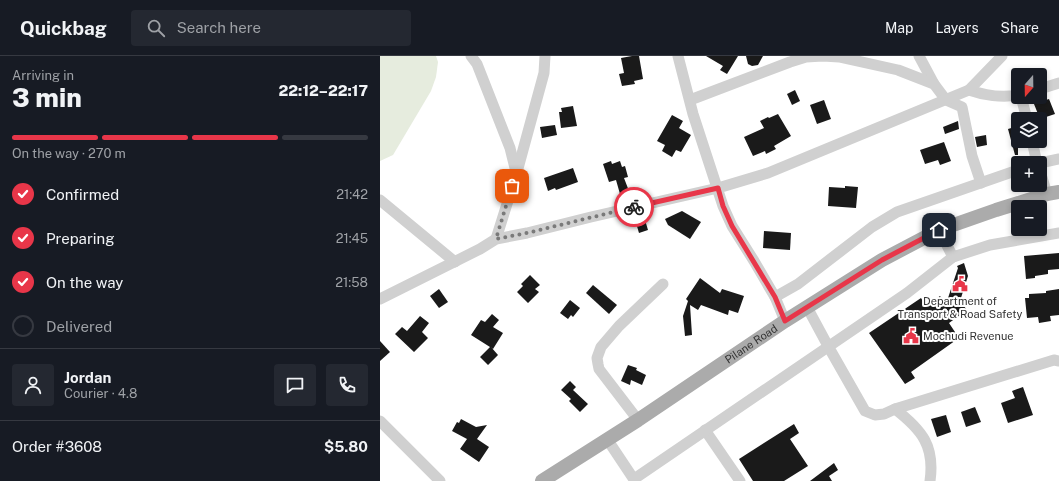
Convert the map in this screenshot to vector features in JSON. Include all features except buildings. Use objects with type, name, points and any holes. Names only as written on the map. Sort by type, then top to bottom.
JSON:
[{"type":"main road","name":"Pilane Road","points":[[542,481],[638,420],[785,321],[882,260],[939,230],[996,210],[1053,193]]},
{"type":"street","points":[[471,56],[477,64],[502,126],[510,148],[516,172]]},
{"type":"street","points":[[496,239],[544,73],[545,56]]},
{"type":"street","points":[[678,56],[693,114],[723,206],[732,226],[775,297],[785,321]]},
{"type":"street","points":[[920,56],[934,84],[946,100],[962,107],[972,156],[981,183]]},
{"type":"street","points":[[380,299],[455,262],[496,239],[718,188],[768,173],[969,90],[1002,56]]},
{"type":"street","points":[[690,100],[789,59],[806,57],[839,57],[898,70],[934,84]]},
{"type":"street","points":[[1047,87],[1059,83]]},
{"type":"street","points":[[969,90],[979,94],[1011,96]]},
{"type":"street","points":[[1047,161],[1059,159]]},
{"type":"street","points":[[775,297],[798,284],[872,227],[897,212],[1011,172]]},
{"type":"street","points":[[1047,183],[1053,193]]},
{"type":"street","points":[[380,200],[455,262]]},
{"type":"street","points":[[939,230],[953,257]]},
{"type":"street","points":[[607,439],[634,480],[907,293],[953,257],[990,245],[1059,233]]},
{"type":"street","points":[[638,420],[599,369],[597,358],[601,347],[619,326],[663,284]]},
{"type":"street","points":[[807,307],[866,411],[875,415],[884,414],[895,409],[1057,359]]},
{"type":"street","points":[[895,409],[918,429],[927,445],[931,457],[930,481]]},
{"type":"street","points":[[380,421],[440,481]]},
{"type":"street","points":[[706,430],[740,481]]},
{"type":"shaded area","points":[[380,56],[436,56],[438,62],[436,77],[431,91],[393,155],[380,161]]},
{"type":"way so far","points":[[512,186],[496,239],[634,207]]},
{"type":"place","name":"Department of Transport & Road Safety","points":[[960,284]]},
{"type":"place","name":"Mochudi Revenue","points":[[911,336]]},
{"type":"route","points":[[634,207],[718,188],[723,206],[732,226],[775,297],[785,321],[882,260],[939,230]]}]
